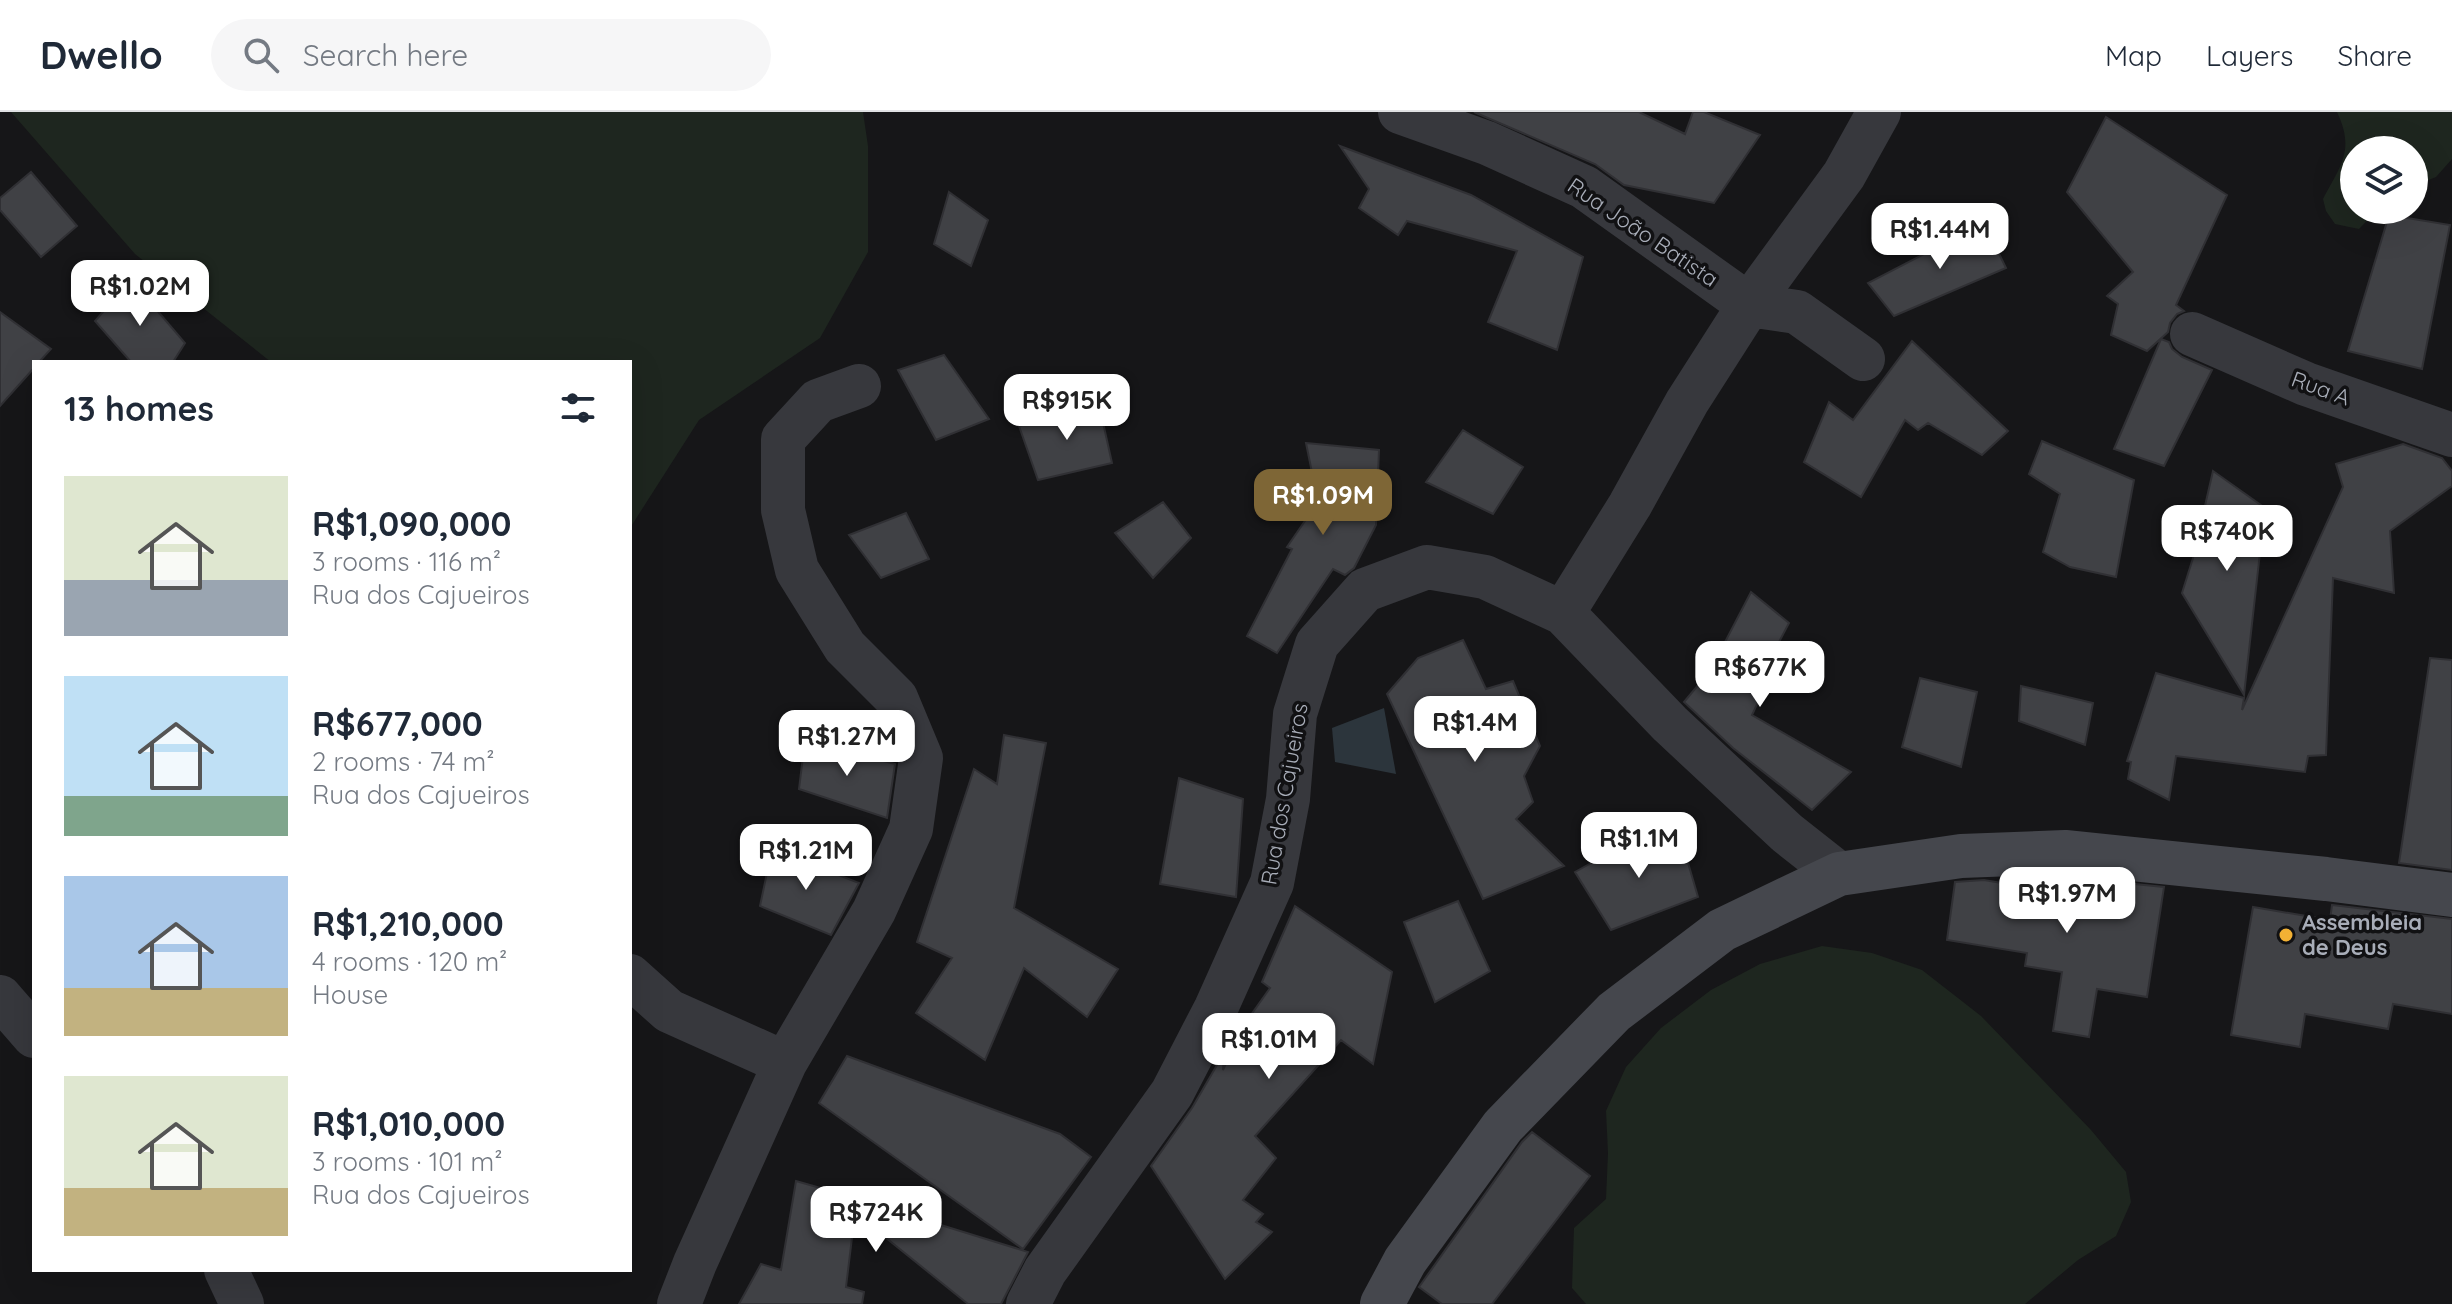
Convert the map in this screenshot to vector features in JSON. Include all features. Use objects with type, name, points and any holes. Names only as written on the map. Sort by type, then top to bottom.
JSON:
[{"type":"main road","points":[[1382,1304],[1405,1261],[1503,1126],[1614,1012],[1722,930],[1839,874],[1961,856],[2065,852],[2452,895]]},
{"type":"street","name":"Rua João Batista","points":[[1400,112],[1487,143],[1584,187],[1749,305],[1797,312],[1863,359]]},
{"type":"street","points":[[1563,613],[1630,505],[1687,402],[1749,305],[1844,175],[1879,112]]},
{"type":"street","name":"Rua A","points":[[2192,334],[2306,384],[2452,435]]},
{"type":"street","points":[[679,1304],[785,1063],[874,911],[911,829],[921,758],[896,698],[845,647],[797,570],[783,510],[783,439],[818,401],[859,386]]},
{"type":"street","name":"Rua dos Cajueiros","points":[[1028,1304],[1045,1271],[1172,1093],[1216,1008],[1272,883],[1288,799],[1295,714],[1317,644],[1365,590],[1427,567],[1485,577],[1563,613],[1670,724],[1787,833],[1839,874]]},
{"type":"street","points":[[632,978],[669,1011],[785,1063]]},
{"type":"street","points":[[0,997],[32,1034]]},
{"type":"street","points":[[227,1272],[242,1304]]},
{"type":"shaded area","points":[[11,112],[863,112],[868,146],[868,252],[820,338],[699,420],[632,525],[632,360],[268,360],[135,254]]},
{"type":"shaded area","points":[[2337,112],[2452,112],[2452,159],[2436,177],[2428,180],[2428,136],[2345,136]]},
{"type":"shaded area","points":[[2340,167],[2340,224],[2364,224],[2359,229],[2335,224],[2326,211],[2323,199]]},
{"type":"shaded area","points":[[1384,708],[1396,774],[1335,762],[1332,728]]},
{"type":"shaded area","points":[[1822,946],[1872,953],[1922,970],[1981,1016],[2091,1130],[2126,1172],[2131,1202],[2116,1236],[2078,1260],[2025,1304],[1586,1304],[1572,1288],[1574,1228],[1606,1199],[1606,1111],[1626,1067],[1661,1028],[1711,990],[1760,964]]},
{"type":"building","points":[[1474,112],[1639,112],[1685,134],[1693,112],[1704,112],[1760,135],[1714,203],[1624,185],[1595,164]]},
{"type":"building","points":[[2106,117],[2227,195],[2176,305],[2184,311],[2177,314],[2168,332],[2147,351],[2111,335],[2118,304],[2107,296],[2133,272],[2067,192]]},
{"type":"building","points":[[1340,146],[1471,195],[1583,257],[1557,350],[1488,322],[1517,251],[1407,221],[1398,235],[1359,208],[1369,189]]},
{"type":"building","points":[[31,172],[77,226],[41,257],[0,210],[0,198]]},
{"type":"building","points":[[949,192],[988,220],[971,266],[934,244]]},
{"type":"building","points":[[2428,221],[2450,225],[2422,369],[2348,351],[2386,224],[2428,224]]},
{"type":"building","points":[[1984,223],[2006,268],[1894,316],[1868,283]]},
{"type":"building","points":[[131,280],[185,343],[174,360],[129,360],[95,321]]},
{"type":"building","points":[[0,312],[51,349],[41,360],[32,360],[32,370],[0,406]]},
{"type":"building","points":[[2161,339],[2169,342],[2182,357],[2212,370],[2164,466],[2114,449]]},
{"type":"building","points":[[1912,341],[2008,431],[1982,455],[1928,423],[1918,430],[1905,420],[1861,497],[1804,462],[1829,402],[1853,420]]},
{"type":"building","points":[[944,355],[989,419],[936,440],[898,370]]},
{"type":"building","points":[[1098,400],[1112,463],[1038,480],[1019,426]]},
{"type":"building","points":[[1463,430],[1523,467],[1493,514],[1426,482]]},
{"type":"building","points":[[2042,441],[2134,480],[2116,577],[2070,567],[2043,552],[2060,494],[2029,474]]},
{"type":"building","points":[[1306,443],[1379,450],[1376,525],[1354,568],[1345,575],[1333,569],[1277,653],[1247,636],[1292,549],[1287,547],[1318,502]]},
{"type":"building","points":[[2403,444],[2442,458],[2452,471],[2452,486],[2390,531],[2394,593],[2333,578],[2326,755],[2308,756],[2305,772],[2176,756],[2169,800],[2128,779],[2131,762],[2127,761],[2156,673],[2244,698],[2242,710],[2343,487],[2336,464]]},
{"type":"building","points":[[2213,471],[2265,508],[2244,695],[2182,593]]},
{"type":"building","points":[[1163,502],[1191,538],[1153,578],[1115,533]]},
{"type":"building","points":[[906,513],[929,559],[881,578],[849,535]]},
{"type":"building","points":[[1751,592],[1789,623],[1752,693],[1760,698],[1752,715],[1851,772],[1812,810],[1733,748],[1684,702],[1710,671]]},
{"type":"building","points":[[1463,640],[1486,689],[1513,681],[1540,746],[1524,776],[1533,802],[1516,819],[1564,866],[1483,899],[1387,694],[1418,658]]},
{"type":"building","points":[[2430,658],[2452,660],[2452,870],[2399,863]]},
{"type":"building","points":[[1920,678],[1977,692],[1961,767],[1902,747]]},
{"type":"building","points":[[2021,686],[2093,703],[2085,745],[2019,721]]},
{"type":"building","points":[[1004,735],[1046,743],[1014,908],[1118,969],[1087,1017],[1024,968],[985,1060],[916,1013],[952,958],[917,942],[974,769],[997,784]]},
{"type":"building","points":[[805,740],[895,764],[887,818],[799,789]]},
{"type":"building","points":[[1179,778],[1243,799],[1236,897],[1160,884]]},
{"type":"building","points":[[1679,832],[1698,897],[1611,930],[1575,872],[1640,836],[1650,845]]},
{"type":"building","points":[[772,849],[859,883],[831,935],[760,906]]},
{"type":"building","points":[[2064,877],[2164,887],[2147,997],[2097,989],[2089,1037],[2053,1031],[2062,972],[2025,966],[2027,953],[1947,940],[1955,882],[1984,880],[2014,885],[2015,879]]},
{"type":"building","points":[[1458,901],[1490,971],[1435,1002],[1404,922]]},
{"type":"building","points":[[2332,905],[2452,919],[2452,1014],[2393,1004],[2388,1029],[2305,1014],[2300,1047],[2231,1035],[2253,907],[2330,920]]},
{"type":"building","points":[[1295,906],[1392,972],[1373,1064],[1341,1040],[1255,1136],[1276,1158],[1243,1200],[1263,1214],[1256,1222],[1272,1232],[1225,1279],[1151,1166],[1192,1108],[1224,1053],[1223,1070],[1241,1029],[1270,988],[1262,982]]},
{"type":"building","points":[[847,1056],[1060,1134],[1091,1157],[1023,1249],[819,1103]]},
{"type":"building","points":[[1532,1132],[1590,1176],[1492,1304],[1442,1304],[1419,1287]]},
{"type":"building","points":[[796,1181],[1028,1252],[1001,1304],[968,1304],[855,1213],[846,1287],[864,1292],[862,1304],[739,1304],[761,1264],[781,1270]]},
{"type":"place","name":"Assembleia de Deus","points":[[2286,935]]}]
